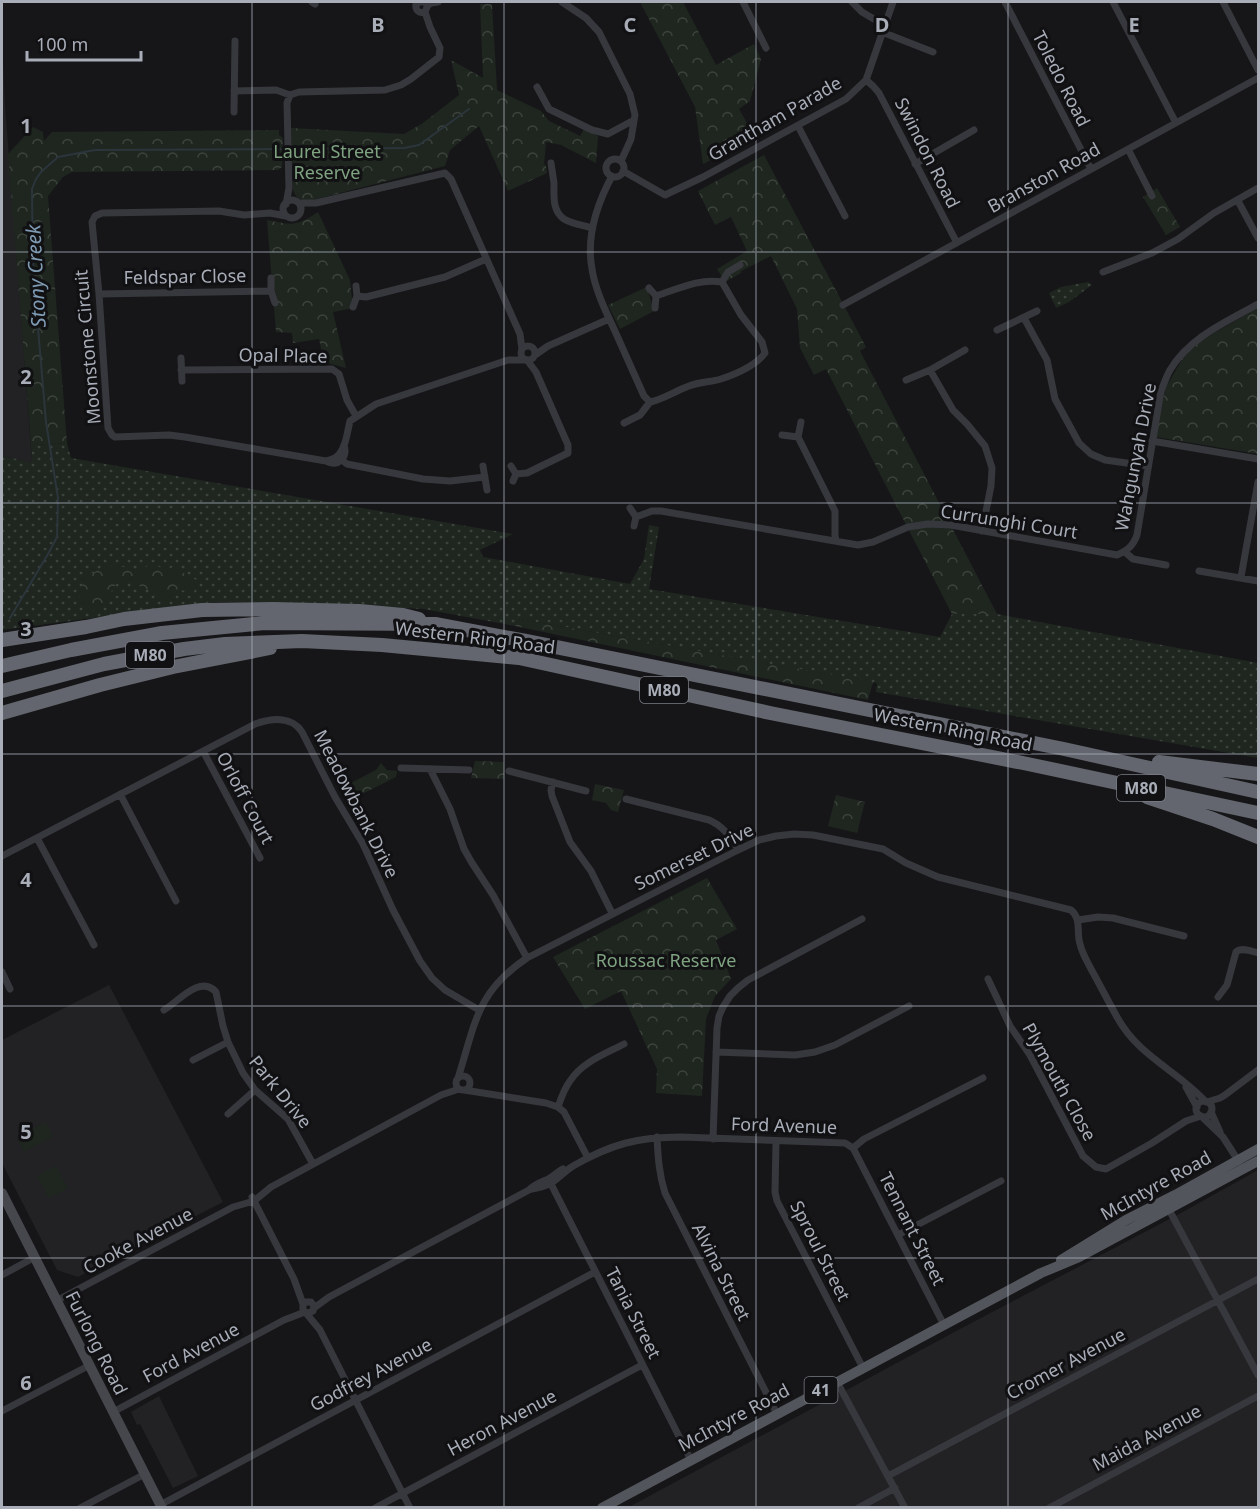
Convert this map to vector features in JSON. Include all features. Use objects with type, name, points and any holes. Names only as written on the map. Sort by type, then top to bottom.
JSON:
[{"type":"highway","points":[[2,640],[124,619],[202,610],[359,611],[403,615],[435,624]]},
{"type":"highway","name":"Western Ring Road","points":[[2,666],[162,633],[231,626],[265,623],[435,624],[1064,749],[1258,792]]},
{"type":"highway","points":[[2,713],[173,667],[302,641]]},
{"type":"highway","name":"Western Ring Road","points":[[2,691],[104,664],[225,644],[302,641],[382,645],[519,658],[1258,813]]},
{"type":"highway","points":[[1064,749],[1258,774]]},
{"type":"highway","points":[[1023,763],[1125,790],[1213,819],[1258,837]]},
{"type":"main road","name":"McIntyre Road","points":[[602,1508],[1041,1273],[1072,1251],[1126,1220],[1167,1205],[1241,1165],[1258,1149]]},
{"type":"main road","name":"McIntyre Road","points":[[1241,1165],[1258,1161]]},
{"type":"street","points":[[234,91],[276,90],[290,95],[299,92],[385,90],[401,85],[411,80],[439,57],[440,48],[421,4],[438,2]]},
{"type":"street","points":[[562,2],[586,18],[599,32],[630,94],[635,115],[631,139],[621,162]]},
{"type":"street","points":[[742,2],[766,48]]},
{"type":"street","points":[[852,2],[862,12],[884,25],[887,34],[933,52]]},
{"type":"street","name":"Grantham Parade","points":[[623,171],[666,195],[846,99],[866,80],[893,2]]},
{"type":"street","name":"Toledo Road","points":[[1005,2],[1091,170]]},
{"type":"street","points":[[1113,2],[1176,123]]},
{"type":"street","points":[[1223,2],[1258,70]]},
{"type":"street","points":[[234,112],[235,41]]},
{"type":"street","name":"Branston Road","points":[[843,305],[1258,78]]},
{"type":"street","name":"Swindon Road","points":[[866,80],[879,93],[957,243]]},
{"type":"street","points":[[537,87],[549,109],[592,130],[608,134],[634,120]]},
{"type":"street","points":[[290,95],[287,103],[289,188],[284,211],[286,216],[294,219],[316,203]]},
{"type":"street","points":[[798,126],[845,216]]},
{"type":"street","points":[[915,164],[974,130]]},
{"type":"street","points":[[1128,149],[1152,196]]},
{"type":"street","points":[[614,159],[621,162],[624,167],[619,176],[610,175],[606,170],[609,161],[614,159]]},
{"type":"street","points":[[551,163],[553,195],[561,216],[592,228]]},
{"type":"street","points":[[285,205],[292,200],[316,203],[445,173],[451,179],[520,334],[534,350],[536,372]]},
{"type":"street","points":[[612,176],[592,228],[591,268],[609,319],[644,396],[650,402]]},
{"type":"street","points":[[289,188],[302,208],[300,215]]},
{"type":"street","points":[[1103,272],[1152,253],[1178,239],[1214,213],[1258,188]]},
{"type":"street","points":[[1238,201],[1258,238]]},
{"type":"street","name":"Moonstone Circuit","points":[[270,213],[285,205]]},
{"type":"street","name":"Moonstone Circuit","points":[[286,216],[270,213],[244,215],[219,211],[102,213],[95,216],[92,222],[108,428],[112,435],[122,437],[169,435],[326,461],[339,458]]},
{"type":"street","points":[[357,296],[366,297],[445,277],[486,259]]},
{"type":"street","points":[[722,282],[728,272],[740,265]]},
{"type":"street","name":"Feldspar Close","points":[[271,278],[271,291],[275,303]]},
{"type":"street","points":[[656,296],[709,280],[722,282]]},
{"type":"street","points":[[624,423],[643,413],[650,402],[698,383],[721,379],[760,360],[765,353],[762,342],[741,315],[722,282]]},
{"type":"street","points":[[353,307],[357,296],[356,286]]},
{"type":"street","points":[[649,288],[656,296],[655,308]]},
{"type":"street","name":"Feldspar Close","points":[[99,294],[271,291]]},
{"type":"street","name":"Wahgunyah Drive","points":[[1125,552],[1133,545],[1137,535],[1161,392],[1169,371],[1180,356],[1205,333],[1258,304]]},
{"type":"street","points":[[997,330],[1037,311]]},
{"type":"street","points":[[1024,318],[1047,360],[1055,399],[1079,443],[1091,454],[1105,460],[1148,466]]},
{"type":"street","points":[[485,477],[450,481],[423,479],[347,464],[339,458],[350,421],[376,404],[508,360],[532,359],[548,346],[609,319]]},
{"type":"street","points":[[511,466],[515,477],[568,453],[568,445],[536,372],[521,357],[520,334]]},
{"type":"street","points":[[508,360],[526,346],[548,346]]},
{"type":"street","points":[[906,380],[930,370],[965,350]]},
{"type":"street","points":[[180,357],[182,381]]},
{"type":"street","name":"Opal Place","points":[[181,370],[332,369],[339,374],[347,400],[356,416]]},
{"type":"street","points":[[930,370],[953,410],[985,446],[992,468],[991,486],[982,531]]},
{"type":"street","points":[[801,422],[798,437],[835,511],[836,541]]},
{"type":"street","points":[[782,435],[798,437]]},
{"type":"street","points":[[1152,441],[1258,459]]},
{"type":"street","points":[[483,466],[487,490]]},
{"type":"street","points":[[1241,577],[1258,482]]},
{"type":"street","points":[[630,508],[636,517],[634,526]]},
{"type":"street","name":"Currunghi Court","points":[[636,517],[652,511],[662,511],[858,545],[873,542],[908,526],[951,525],[1117,555],[1125,552],[1133,559],[1166,565]]},
{"type":"street","points":[[1199,571],[1258,581]]},
{"type":"street","name":"Meadowbank Drive","points":[[2,856],[263,721],[290,721],[299,727],[335,797],[363,844],[420,961],[432,978],[445,990],[479,1010]]},
{"type":"street","name":"Orloff Court","points":[[203,751],[260,858]]},
{"type":"street","points":[[401,768],[469,770]]},
{"type":"street","points":[[430,769],[450,809],[464,849],[494,895],[526,958]]},
{"type":"street","points":[[509,771],[585,791]]},
{"type":"street","points":[[553,782],[552,796],[570,842],[591,871],[612,913]]},
{"type":"street","points":[[120,794],[176,902]]},
{"type":"street","points":[[626,800],[715,823],[727,832],[738,850]]},
{"type":"street","name":"Somerset Drive","points":[[462,1083],[464,1058],[479,1010],[500,979],[510,970],[526,958],[612,913],[759,840],[785,835],[813,835],[883,849],[938,877],[1071,910],[1078,920]]},
{"type":"street","points":[[38,837],[94,945]]},
{"type":"street","points":[[1184,936],[1113,918],[1098,917],[1078,920],[1078,936],[1082,951],[1122,1026],[1140,1048],[1211,1106],[1222,1137]]},
{"type":"street","points":[[713,1139],[719,1016],[727,1001],[748,980],[862,919]]},
{"type":"street","points":[[1218,997],[1227,985],[1234,955],[1238,950],[1258,953]]},
{"type":"street","points":[[2,972],[10,989]]},
{"type":"street","name":"Plymouth Close","points":[[988,979],[1010,1026],[1028,1050],[1083,1156],[1089,1163],[1106,1169],[1186,1121],[1197,1108]]},
{"type":"street","name":"Park Drive","points":[[164,1010],[191,989],[210,987],[216,992],[228,1042],[243,1074],[255,1090],[288,1119],[313,1164]]},
{"type":"street","points":[[716,1052],[795,1055],[815,1052],[836,1045],[909,1006]]},
{"type":"street","points":[[193,1060],[228,1042]]},
{"type":"street","points":[[558,1107],[570,1081],[578,1071],[624,1044]]},
{"type":"street","points":[[1202,1117],[1208,1116],[1220,1098],[1258,1070]]},
{"type":"street","name":"Ford Avenue","points":[[113,1412],[529,1190],[536,1184],[549,1182],[557,1172],[606,1149],[625,1142],[657,1137],[845,1143],[853,1148],[862,1141],[983,1078]]},
{"type":"street","points":[[1183,1082],[1190,1092],[1197,1113],[1222,1137],[1241,1165]]},
{"type":"street","points":[[462,1083],[483,1092],[558,1107],[569,1121],[588,1158]]},
{"type":"street","name":"Cooke Avenue","points":[[57,1301],[233,1207],[239,1201],[253,1199],[262,1189],[462,1083]]},
{"type":"street","points":[[228,1114],[255,1090]]},
{"type":"street","points":[[1197,1108],[1199,1103],[1220,1098]]},
{"type":"street","name":"Plymouth Close","points":[[1186,1121],[1202,1117]]},
{"type":"street","name":"Alvina Street","points":[[657,1137],[660,1171],[665,1193],[777,1414]]},
{"type":"street","name":"Sproul Street","points":[[776,1141],[775,1192],[777,1201],[863,1368]]},
{"type":"street","name":"Tennant Street","points":[[853,1148],[944,1325]]},
{"type":"street","points":[[898,1235],[1001,1181]]},
{"type":"street","name":"Tania Street","points":[[549,1182],[692,1460]]},
{"type":"street","name":"Furlong Road","points":[[2,1192],[161,1506]]},
{"type":"street","points":[[253,1199],[410,1508]]},
{"type":"street","points":[[1167,1205],[1258,1376]]},
{"type":"street","points":[[2,1275],[35,1257]]},
{"type":"street","name":"Godfrey Avenue","points":[[161,1506],[595,1272]]},
{"type":"street","name":"Cromer Avenue","points":[[888,1476],[1258,1279]]},
{"type":"street","points":[[2,1411],[90,1365]]},
{"type":"street","name":"Heron Avenue","points":[[375,1508],[642,1365]]},
{"type":"street","points":[[837,1382],[905,1508]]},
{"type":"street","name":"Maida Avenue","points":[[1049,1508],[1258,1396]]},
{"type":"street","points":[[80,1508],[145,1474]]},
{"type":"street","points":[[858,1508],[895,1488]]},
{"type":"shaded area","points":[[2,39],[5,105],[32,462],[2,456]]},
{"type":"shaded area","points":[[109,985],[223,1202],[78,1277],[57,1270],[2,1163],[2,1040]]},
{"type":"shaded area","points":[[1258,1170],[1258,1507],[627,1508],[1181,1213]]},
{"type":"shaded area","points":[[159,1396],[198,1476],[173,1488],[140,1424],[137,1425],[131,1412]]},
{"type":"green space","points":[[640,2],[683,2],[716,65],[754,44],[761,59],[750,101],[739,109],[755,137],[703,164],[695,107]]},
{"type":"green space","name":"Laurel Street Reserve","points":[[480,4],[492,4],[497,90],[541,111],[549,121],[580,136],[584,129],[598,136],[596,163],[561,145],[546,142],[544,164],[547,173],[508,191],[479,126],[450,150],[445,166],[309,201],[298,197],[293,190],[291,128],[404,134],[423,123],[459,95],[451,60],[483,78]]},
{"type":"green space","points":[[33,127],[43,132],[44,141],[52,132],[279,130],[279,135],[283,138],[282,167],[278,170],[72,172],[63,177],[48,196],[67,443],[31,445],[8,154]]},
{"type":"green space","points":[[764,155],[866,347],[860,351],[997,614],[952,614],[826,369],[814,375],[800,348],[797,309],[771,256],[725,282],[717,269],[747,251],[731,217],[715,225],[698,191]]},
{"type":"green space","points":[[1157,188],[1180,227],[1166,235],[1143,197]]},
{"type":"green space","points":[[318,212],[350,280],[353,308],[333,312],[346,368],[324,362],[319,339],[293,343],[292,333],[276,332],[267,220],[294,223]]},
{"type":"green space","points":[[1088,282],[1092,285],[1069,302],[1056,308],[1049,293],[1061,287]]},
{"type":"green space","points":[[647,287],[654,311],[620,329],[608,305]]},
{"type":"green space","points":[[1258,308],[1258,454],[1156,437],[1165,389],[1184,356],[1200,341]]},
{"type":"green space","points":[[67,443],[71,458],[513,534],[480,550],[483,557],[630,584],[644,559],[649,525],[659,527],[649,589],[940,637],[952,614],[997,614],[1258,663],[1258,758],[876,692],[877,683],[520,619],[515,626],[423,609],[277,602],[214,602],[2,630],[2,456],[32,462],[31,445]]},
{"type":"green space","points":[[151,563],[166,570],[173,567],[198,581],[194,592],[179,590],[166,599],[132,582],[118,581],[104,608],[84,612],[79,599],[84,578],[111,566],[123,567],[139,573]]},
{"type":"green space","points":[[520,619],[873,682],[868,700],[515,626]]},
{"type":"green space","points":[[475,761],[504,762],[504,779],[471,778]]},
{"type":"green space","points":[[381,763],[387,770],[397,771],[396,777],[348,801],[341,788],[376,770]]},
{"type":"green space","points":[[595,784],[624,790],[618,812],[611,810],[606,803],[592,800]]},
{"type":"green space","points":[[836,795],[865,802],[857,833],[828,826]]},
{"type":"green space","name":"Roussac Reserve","points":[[707,878],[737,929],[716,940],[731,979],[715,996],[706,1019],[702,1096],[656,1093],[657,1069],[621,991],[585,1009],[553,957]]},
{"type":"green space","points":[[46,1122],[53,1136],[24,1152],[17,1137]]},
{"type":"green space","points":[[56,1166],[68,1188],[49,1198],[37,1176]]},
{"type":"waterway","name":"Stony Creek","points":[[294,149],[404,148],[419,145],[469,109]]},
{"type":"waterway","name":"Stony Creek","points":[[10,618],[57,537],[58,498],[46,422],[33,269],[32,189],[36,179],[58,157],[95,150],[283,149]]}]
